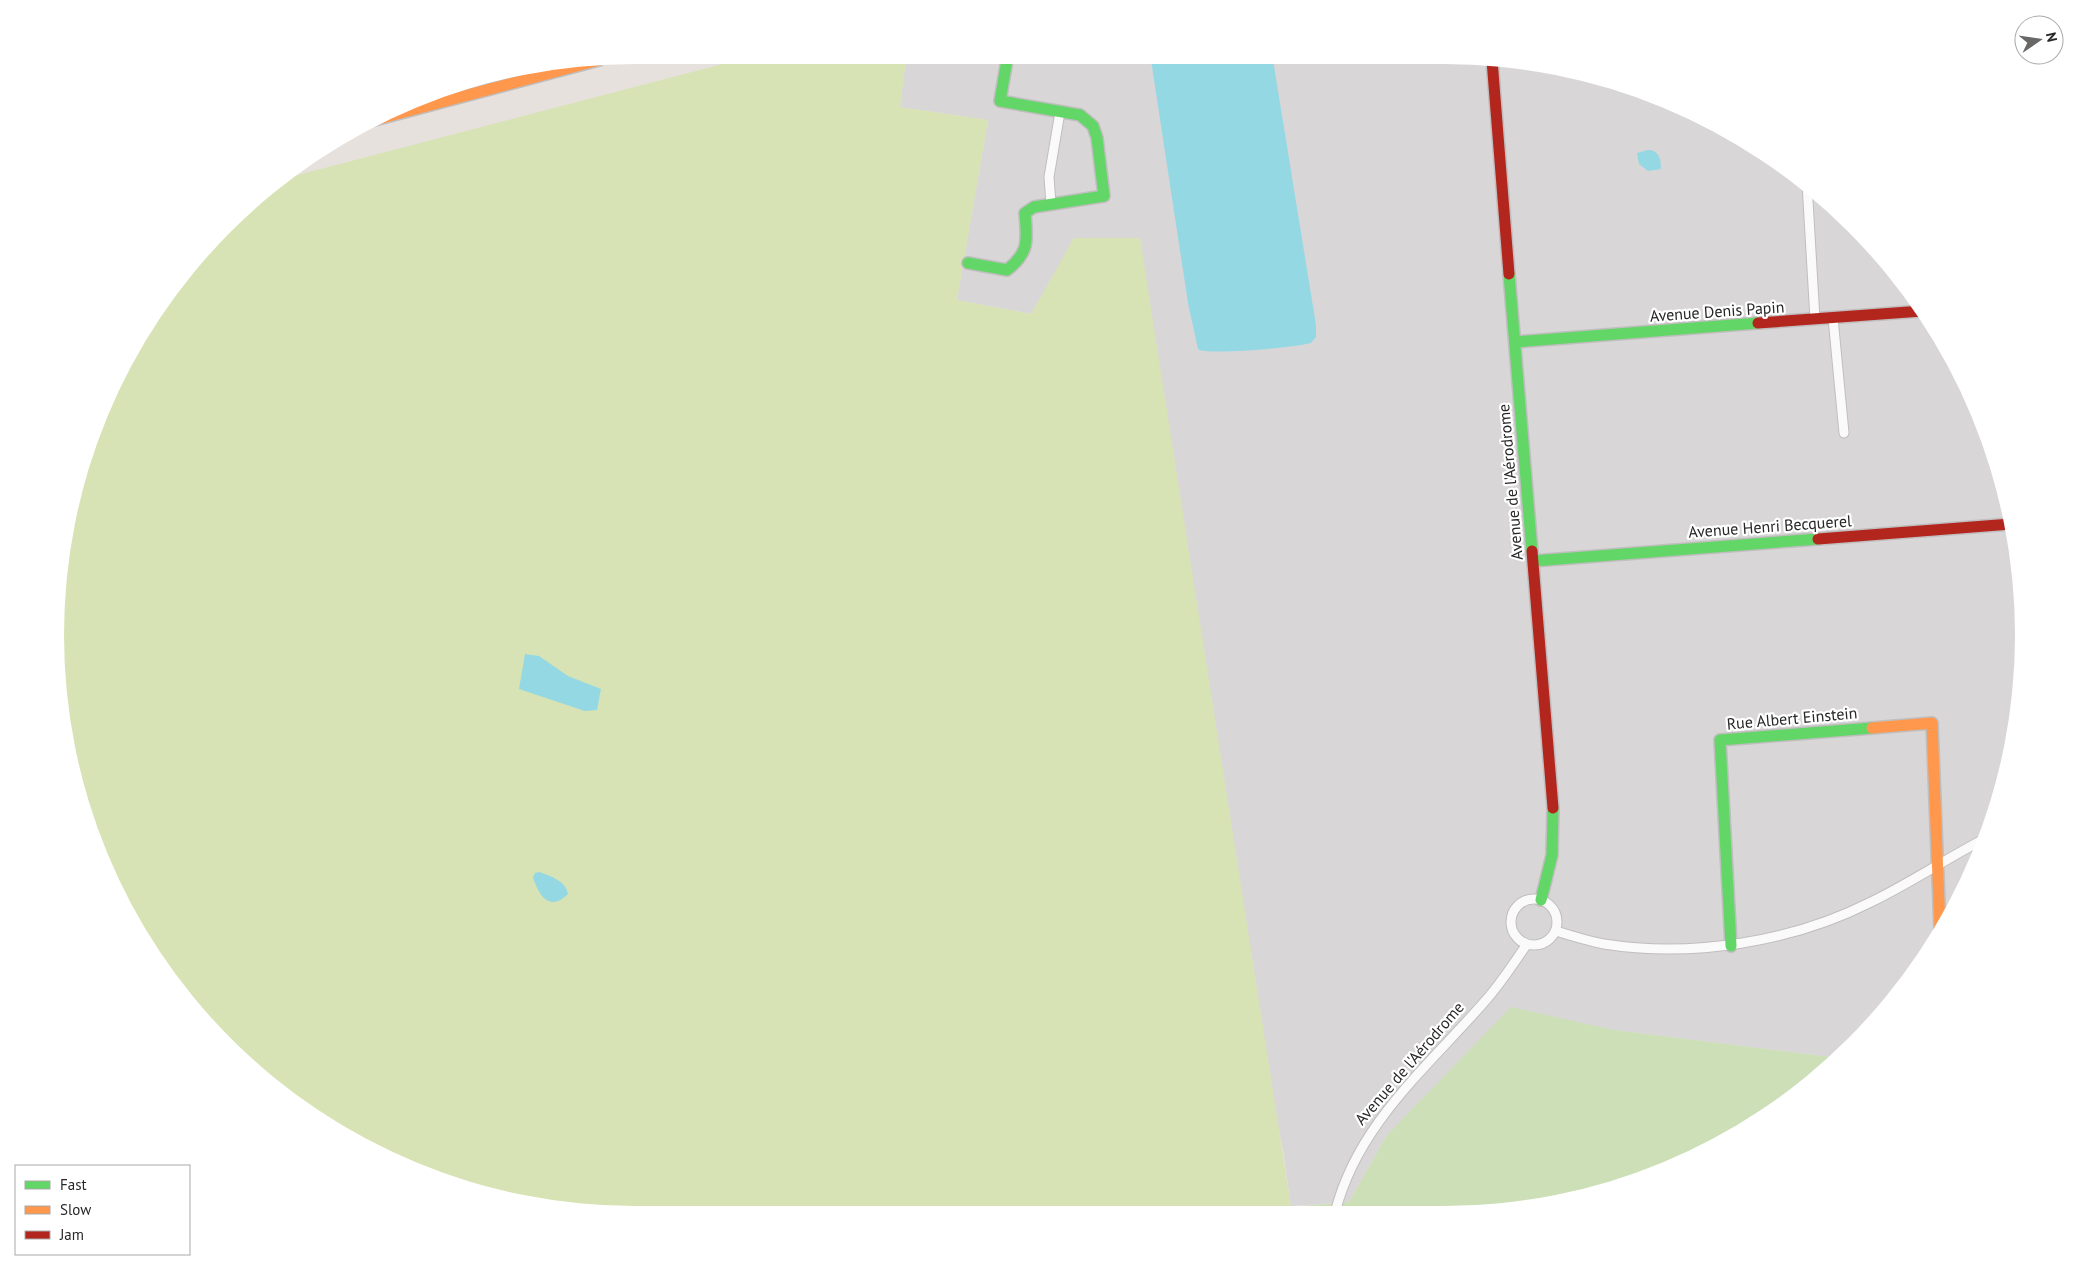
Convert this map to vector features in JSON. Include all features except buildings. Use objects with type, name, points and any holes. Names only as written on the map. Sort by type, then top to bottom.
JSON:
[{"type":"street","points":[[968,263],[1007,270],[1018,263],[1028,248],[1025,213],[1034,207],[1104,196],[1097,138],[1093,126],[1080,115],[1000,100],[1007,64]]},
{"type":"street","name":"Avenue de l'Aérodrome","points":[[1493,66],[1553,813],[1552,855],[1541,900]]},
{"type":"street","points":[[407,111],[569,68]]},
{"type":"street","points":[[1051,204],[1048,176],[1060,112]]},
{"type":"street","points":[[1807,194],[1815,319]]},
{"type":"street","name":"Avenue Denis Papin","points":[[1515,342],[1914,312]]},
{"type":"street","points":[[1833,318],[1844,432]]},
{"type":"street","name":"Avenue Henri Becquerel","points":[[1533,561],[2004,525]]},
{"type":"street","name":"Rue Albert Einstein","points":[[1731,946],[1720,740],[1932,723],[1939,864]]},
{"type":"street","points":[[1556,932],[1604,944],[1652,948],[1731,946],[1793,932],[1871,903],[1976,844]]},
{"type":"street","points":[[1939,864],[1940,919]]},
{"type":"street","points":[[1526,900],[1541,900],[1548,903],[1557,916],[1556,932],[1547,942],[1541,945],[1526,944],[1515,936],[1512,930],[1512,916],[1520,904],[1526,900]]},
{"type":"street","name":"Avenue de l'Aérodrome","points":[[1336,1206],[1341,1188],[1355,1157],[1375,1124],[1488,998],[1526,944]]},
{"type":"shaded area","points":[[905,64],[1444,64],[1519,69],[1592,83],[1663,107],[1697,123],[1730,140],[1792,182],[1848,231],[1897,287],[1919,318],[1939,349],[1972,416],[1996,487],[2004,524],[2014,598],[2015,635],[2014,672],[2004,746],[1996,783],[1972,854],[1939,921],[1919,952],[1897,983],[1848,1039],[1829,1057],[1614,1030],[1511,1008],[1387,1135],[1349,1202],[1291,1206],[1283,1149],[1074,238],[1032,314],[957,300],[988,120],[900,107]]},
{"type":"green space","points":[[723,64],[905,64],[900,107],[988,120],[957,300],[1031,314],[1074,238],[1140,238],[1291,1206],[635,1206],[560,1201],[487,1187],[416,1163],[382,1147],[349,1130],[287,1088],[231,1039],[182,983],[160,952],[140,921],[107,854],[83,783],[69,710],[65,672],[65,598],[69,560],[83,487],[107,416],[140,349],[182,287],[206,258],[258,206],[296,175]]},
{"type":"green space","points":[[1511,1007],[1614,1030],[1829,1057],[1792,1088],[1730,1130],[1663,1163],[1592,1187],[1519,1201],[1481,1205],[1303,1206],[1349,1202],[1387,1135]]},
{"type":"water","points":[[1152,64],[1274,64],[1316,325],[1316,337],[1311,343],[1272,349],[1205,351],[1198,349],[1188,303]]},
{"type":"water","points":[[1648,150],[1657,153],[1661,162],[1661,169],[1648,171],[1639,164],[1637,153]]},
{"type":"water","points":[[525,654],[539,656],[568,676],[601,689],[597,710],[585,711],[519,689]]},
{"type":"water","points":[[539,872],[561,882],[567,889],[568,894],[555,902],[545,899],[538,890],[533,877],[535,873]]},
{"type":"traffic: fast","points":[[968,263],[1007,270],[1020,257],[1025,245],[1025,213],[1034,207],[1104,196],[1097,138],[1093,126],[1080,115],[1000,101],[1006,64]]},
{"type":"traffic: fast","points":[[1509,274],[1532,551]]},
{"type":"traffic: fast","points":[[1515,342],[1758,323]]},
{"type":"traffic: fast","points":[[1533,561],[1818,539]]},
{"type":"traffic: fast","points":[[1731,946],[1720,740],[1872,728]]},
{"type":"traffic: fast","points":[[1541,900],[1552,855],[1553,808]]},
{"type":"traffic: slow","points":[[407,111],[569,68]]},
{"type":"traffic: slow","points":[[1872,728],[1932,723],[1940,920]]},
{"type":"traffic: jam","points":[[1492,66],[1509,274]]},
{"type":"traffic: jam","points":[[1758,323],[1914,312]]},
{"type":"traffic: jam","points":[[1818,539],[2004,525]]},
{"type":"traffic: jam","points":[[1532,551],[1553,808]]}]
